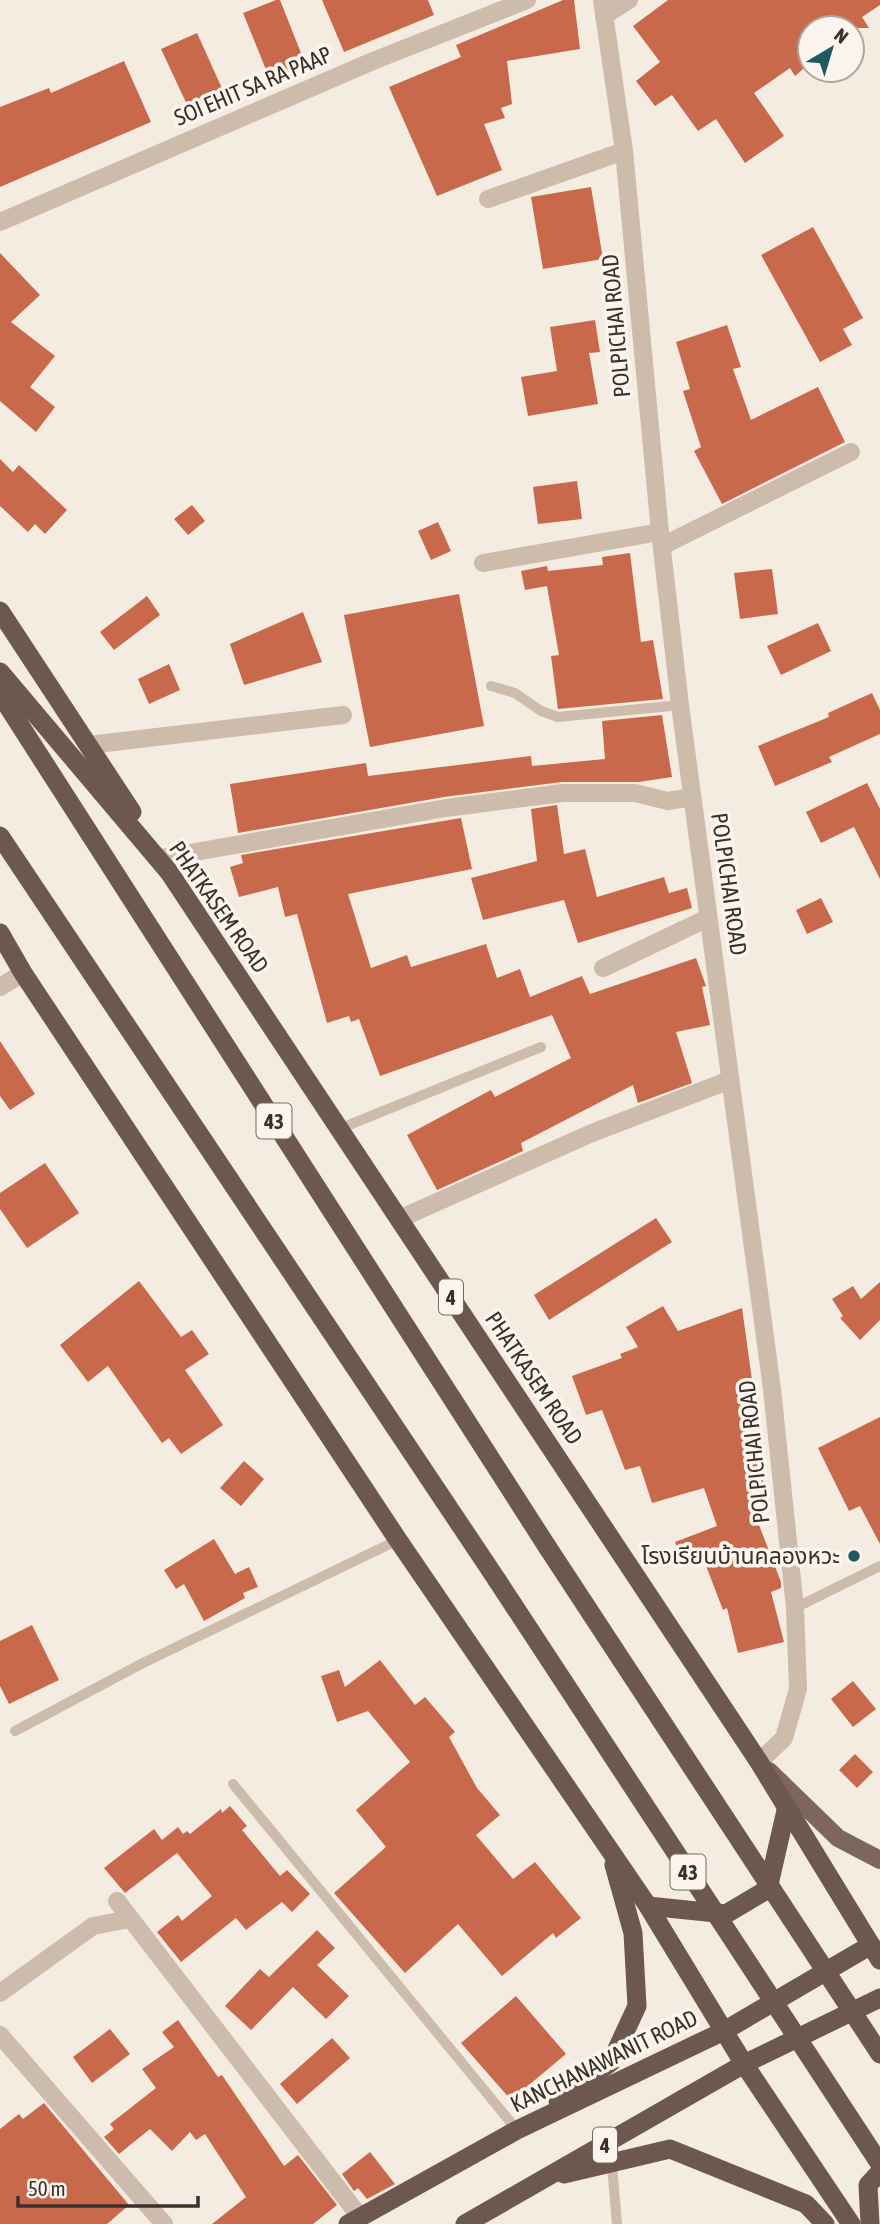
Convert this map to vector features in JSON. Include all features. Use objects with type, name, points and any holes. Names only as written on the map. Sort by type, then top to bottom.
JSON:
[{"type":"highway","points":[[0,611],[165,865]]},
{"type":"highway","name":"PHATKASEM ROAD","points":[[0,672],[165,865],[759,1762],[877,1949]]},
{"type":"highway","name":"43","points":[[0,694],[548,1548],[880,2054]]},
{"type":"highway","name":"43","points":[[0,836],[497,1580],[880,2164]]},
{"type":"highway","points":[[3,941],[398,1540],[648,1906],[744,2064],[851,2224]]},
{"type":"highway","points":[[648,1906],[726,1914],[768,1889],[787,1806]]},
{"type":"highway","points":[[517,2130],[611,2062],[637,2006],[633,1933],[609,1850]]},
{"type":"highway","name":"KANCHANAWANIT ROAD","points":[[354,2221],[517,2130],[724,2031],[877,1949]]},
{"type":"highway","name":"4","points":[[465,2224],[744,2064],[880,1998]]},
{"type":"highway","points":[[550,2177],[670,2150],[806,2204],[825,2224]]},
{"type":"highway","points":[[870,2224],[868,2185],[880,2172]]},
{"type":"main road","points":[[759,1762],[838,1838],[880,1860]]},
{"type":"street","name":"SOI EHIT SA RA PAAP","points":[[0,222],[373,61],[527,0]]},
{"type":"street","points":[[603,8],[629,0]]},
{"type":"street","name":"POLPICHAI ROAD","points":[[603,8],[624,151],[661,539],[680,705],[772,1389],[795,1608],[798,1689],[783,1738],[759,1762]]},
{"type":"street","points":[[488,199],[624,151]]},
{"type":"street","points":[[483,563],[661,539],[851,452]]},
{"type":"street","points":[[89,745],[343,715]]},
{"type":"street","points":[[165,865],[446,808],[563,793],[635,793],[668,801],[692,797]]},
{"type":"street","points":[[603,968],[708,918]]},
{"type":"street","points":[[0,987],[23,973]]},
{"type":"street","points":[[400,1219],[592,1133],[730,1080]]},
{"type":"street","points":[[117,1901],[354,2221]]},
{"type":"street","points":[[0,1993],[93,1926],[130,1919]]},
{"type":"street","points":[[0,2035],[164,2224]]},
{"type":"lane","points":[[491,686],[514,692],[541,711],[558,717],[680,705]]},
{"type":"lane","points":[[340,1129],[541,1047]]},
{"type":"lane","points":[[15,1731],[141,1664],[398,1540]]},
{"type":"lane","points":[[795,1608],[880,1566]]},
{"type":"lane","points":[[233,1784],[517,2130]]},
{"type":"lane","points":[[612,2165],[617,2224]]},
{"type":"building","points":[[280,0],[307,68],[271,82],[243,13]]},
{"type":"building","points":[[322,0],[428,0],[434,15],[344,52]]},
{"type":"building","points":[[563,0],[574,0],[580,49],[507,61],[512,104],[501,108],[505,118],[484,124],[502,170],[437,196],[389,87],[461,57],[456,45]]},
{"type":"building","points":[[668,0],[880,0],[880,5],[866,14],[796,14],[796,75],[790,68],[754,93],[784,136],[745,163],[716,119],[698,131],[672,95],[655,106],[636,81],[660,62],[633,26]]},
{"type":"building","points":[[197,33],[225,95],[190,111],[161,49]]},
{"type":"building","points":[[124,61],[151,122],[0,187],[0,107],[49,88],[51,93]]},
{"type":"building","points":[[591,187],[603,259],[543,269],[531,197]]},
{"type":"building","points":[[813,227],[863,318],[843,329],[852,345],[820,362],[761,255]]},
{"type":"building","points":[[0,253],[40,295],[11,322],[55,356],[30,387],[55,407],[36,432],[0,401]]},
{"type":"building","points":[[595,320],[600,352],[589,353],[598,404],[528,416],[521,377],[557,371],[550,327]]},
{"type":"building","points":[[727,325],[741,367],[733,369],[751,420],[818,387],[845,442],[722,504],[694,451],[701,447],[683,391],[690,389],[676,342]]},
{"type":"building","points":[[0,459],[13,472],[19,465],[67,510],[45,534],[35,524],[28,532],[0,506]]},
{"type":"building","points":[[577,481],[582,519],[538,524],[533,487]]},
{"type":"building","points":[[192,505],[205,521],[188,535],[174,519]]},
{"type":"building","points":[[438,522],[451,551],[431,560],[418,531]]},
{"type":"building","points":[[630,553],[641,642],[653,640],[663,699],[558,709],[551,656],[559,655],[547,586],[525,590],[521,571],[547,566],[548,571],[603,565],[602,557]]},
{"type":"building","points":[[772,569],[778,614],[740,619],[734,573]]},
{"type":"building","points":[[459,594],[484,726],[370,747],[344,615]]},
{"type":"building","points":[[147,596],[160,615],[114,650],[100,632]]},
{"type":"building","points":[[303,612],[322,662],[244,685],[230,644]]},
{"type":"building","points":[[818,623],[831,651],[781,675],[767,646]]},
{"type":"building","points":[[169,664],[180,690],[149,704],[138,679]]},
{"type":"building","points":[[872,693],[880,710],[880,734],[829,757],[832,762],[775,786],[758,746],[829,717],[828,713]]},
{"type":"building","points":[[662,715],[672,777],[639,782],[562,782],[444,797],[238,833],[230,784],[366,763],[368,776],[531,756],[532,766],[605,759],[602,721]]},
{"type":"building","points":[[867,783],[880,809],[880,879],[854,827],[821,843],[806,812]]},
{"type":"building","points":[[557,805],[564,854],[585,849],[597,897],[664,877],[669,893],[687,888],[692,908],[578,943],[564,900],[483,920],[471,878],[537,861],[531,809]]},
{"type":"building","points":[[461,818],[472,869],[348,894],[371,968],[407,955],[411,967],[486,944],[497,978],[520,969],[530,997],[582,976],[590,994],[696,958],[706,986],[702,987],[710,1025],[676,1032],[692,1083],[638,1103],[633,1085],[521,1143],[523,1151],[437,1190],[407,1135],[491,1090],[495,1097],[571,1058],[552,1015],[380,1076],[359,1019],[351,1022],[349,1016],[327,1023],[297,914],[285,917],[278,887],[239,897],[230,867],[243,863],[241,855]]},
{"type":"building","points":[[821,898],[833,922],[807,934],[796,910]]},
{"type":"building","points":[[0,1041],[35,1094],[10,1110],[0,1096]]},
{"type":"building","points":[[45,1163],[79,1213],[27,1248],[0,1209],[0,1193]]},
{"type":"building","points":[[656,1218],[672,1242],[549,1320],[534,1295]]},
{"type":"building","points":[[139,1281],[181,1337],[192,1330],[209,1354],[185,1370],[223,1425],[181,1454],[169,1438],[162,1443],[108,1366],[88,1382],[60,1345]]},
{"type":"building","points":[[880,1282],[880,1320],[860,1340],[840,1318],[843,1316],[832,1299],[853,1286],[861,1299]]},
{"type":"building","points":[[663,1306],[678,1331],[742,1308],[753,1387],[737,1393],[748,1427],[755,1425],[764,1453],[754,1456],[770,1501],[752,1507],[781,1582],[781,1588],[771,1592],[784,1642],[738,1653],[727,1608],[723,1610],[703,1558],[683,1565],[675,1542],[717,1526],[704,1488],[652,1503],[640,1466],[625,1470],[602,1410],[586,1415],[572,1376],[622,1358],[620,1354],[638,1347],[626,1327]]},
{"type":"building","points":[[880,1417],[880,1544],[860,1506],[849,1511],[818,1448]]},
{"type":"building","points":[[244,1461],[264,1479],[241,1506],[220,1488]]},
{"type":"building","points":[[214,1539],[235,1574],[249,1567],[258,1587],[243,1593],[245,1598],[204,1621],[184,1584],[176,1589],[164,1570]]},
{"type":"building","points":[[32,1625],[59,1680],[9,1704],[0,1686],[0,1641]]},
{"type":"building","points":[[380,1660],[415,1705],[425,1697],[455,1732],[449,1737],[477,1788],[500,1815],[476,1835],[513,1879],[535,1862],[581,1918],[556,1938],[553,1933],[502,1976],[458,1924],[405,1973],[334,1893],[386,1847],[356,1810],[410,1762],[368,1711],[337,1722],[321,1676],[339,1670],[345,1687]]},
{"type":"building","points":[[853,1681],[876,1709],[853,1727],[831,1699]]},
{"type":"building","points":[[855,1754],[873,1772],[857,1788],[839,1770]]},
{"type":"building","points":[[230,1806],[247,1826],[242,1830],[280,1876],[287,1870],[310,1894],[292,1912],[282,1902],[246,1930],[236,1918],[181,1962],[157,1932],[178,1915],[182,1921],[212,1896],[177,1853],[125,1893],[104,1868],[154,1829],[162,1840],[178,1827],[183,1834],[187,1831],[190,1834],[221,1809],[222,1813]]},
{"type":"building","points":[[317,1930],[335,1948],[317,1965],[349,1996],[326,2019],[293,1987],[251,2030],[225,2006],[260,1969],[269,1977]]},
{"type":"building","points":[[516,1996],[566,2054],[511,2100],[461,2043]]},
{"type":"building","points":[[178,2020],[218,2077],[222,2075],[284,2166],[298,2155],[337,2205],[313,2224],[212,2224],[246,2197],[205,2134],[196,2140],[190,2132],[172,2151],[150,2129],[119,2154],[104,2137],[114,2129],[110,2124],[156,2088],[142,2069],[174,2047],[162,2032]]},
{"type":"building","points":[[110,2029],[130,2054],[92,2083],[73,2057]]},
{"type":"building","points":[[332,2038],[350,2058],[297,2104],[280,2084]]},
{"type":"building","points":[[44,2103],[129,2205],[107,2224],[0,2224],[0,2129],[19,2114],[23,2119]]},
{"type":"building","points":[[370,2152],[395,2184],[367,2199],[358,2188],[354,2191],[342,2174]]},
{"type":"place","name":"โรงเรียนบ้านคลองหวะ","points":[[854,1556]]}]
